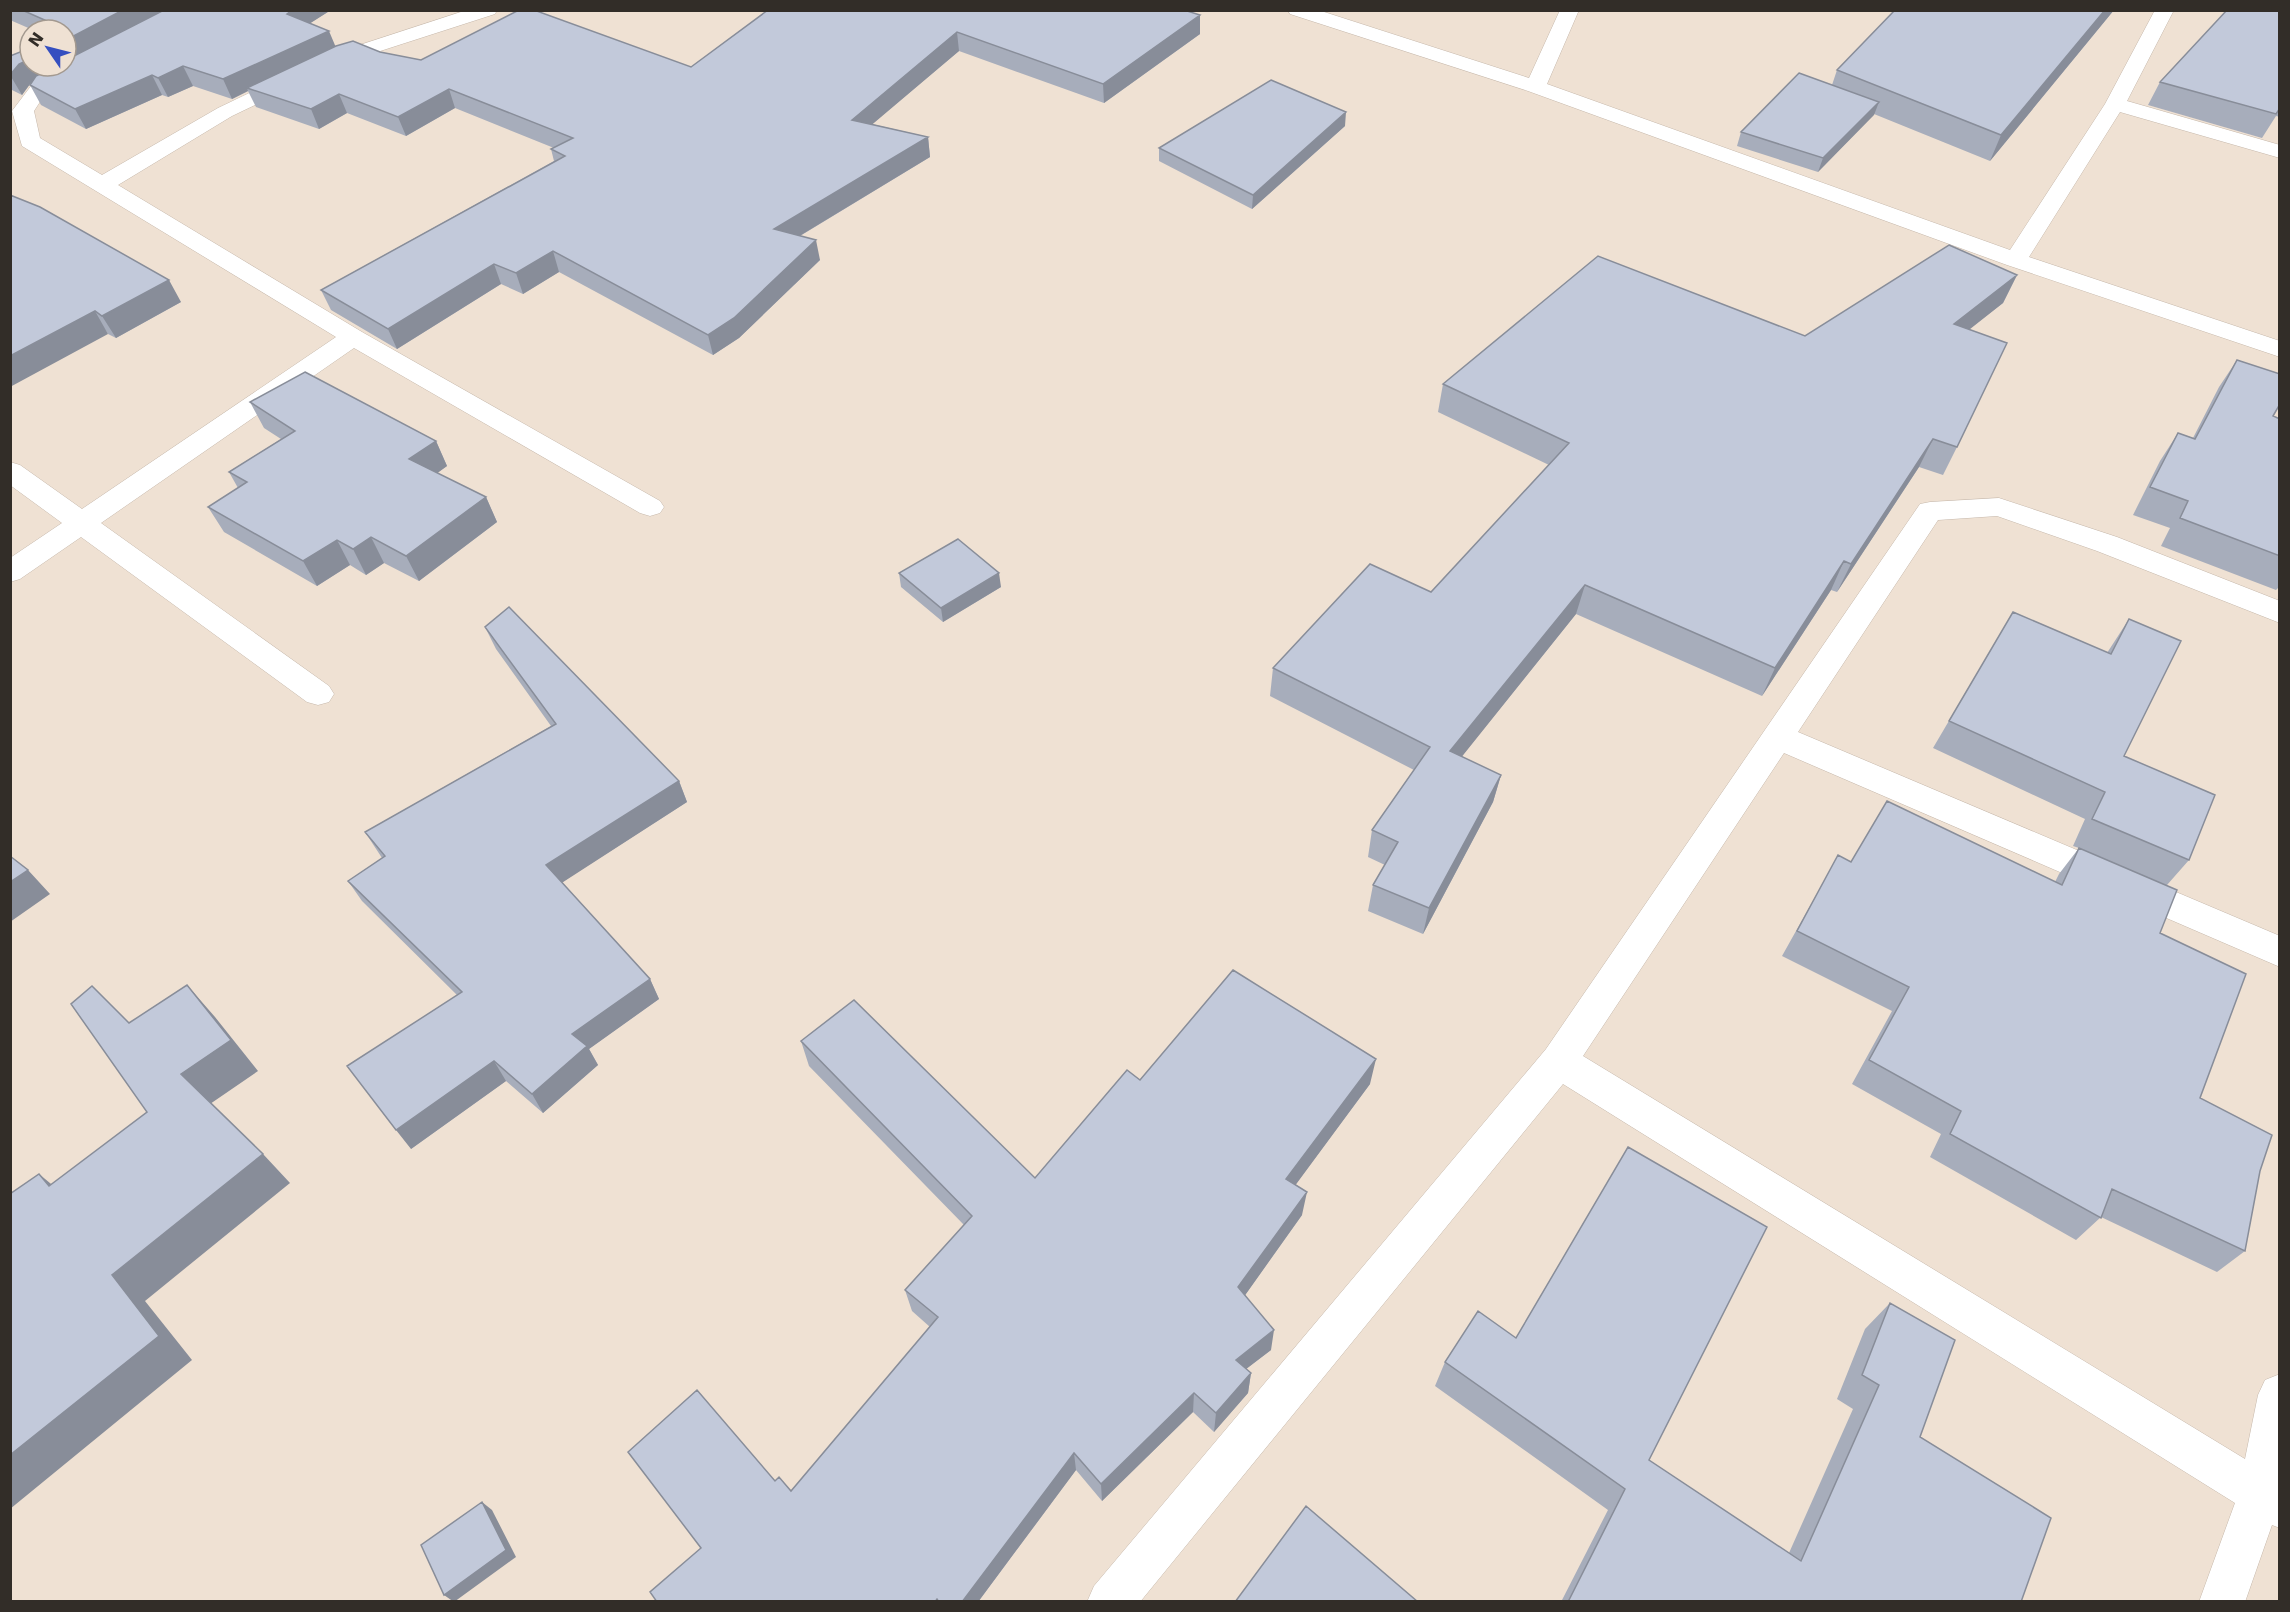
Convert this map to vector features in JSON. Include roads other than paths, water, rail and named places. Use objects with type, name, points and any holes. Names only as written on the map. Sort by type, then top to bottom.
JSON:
[{"type":"street","points":[[102,185],[225,112],[336,59],[488,10]]},
{"type":"street","points":[[1297,10],[1535,87],[2015,260],[2280,350]]},
{"type":"street","points":[[1535,87],[1570,10]]},
{"type":"street","points":[[2015,260],[2115,104],[2165,10]]},
{"type":"street","points":[[89,63],[38,90],[23,111],[30,141],[353,337],[650,507]]},
{"type":"street","points":[[2115,104],[2280,152]]},
{"type":"street","points":[[10,572],[353,337]]},
{"type":"street","points":[[10,471],[318,694]]},
{"type":"street","points":[[1110,1602],[1559,1060],[1930,511],[1999,507],[2107,544],[2280,612]]},
{"type":"street","points":[[1778,737],[2280,952]]},
{"type":"street","points":[[1559,1060],[2270,1501]]},
{"type":"street","points":[[2222,1602],[2270,1501],[2280,1395]]}]
